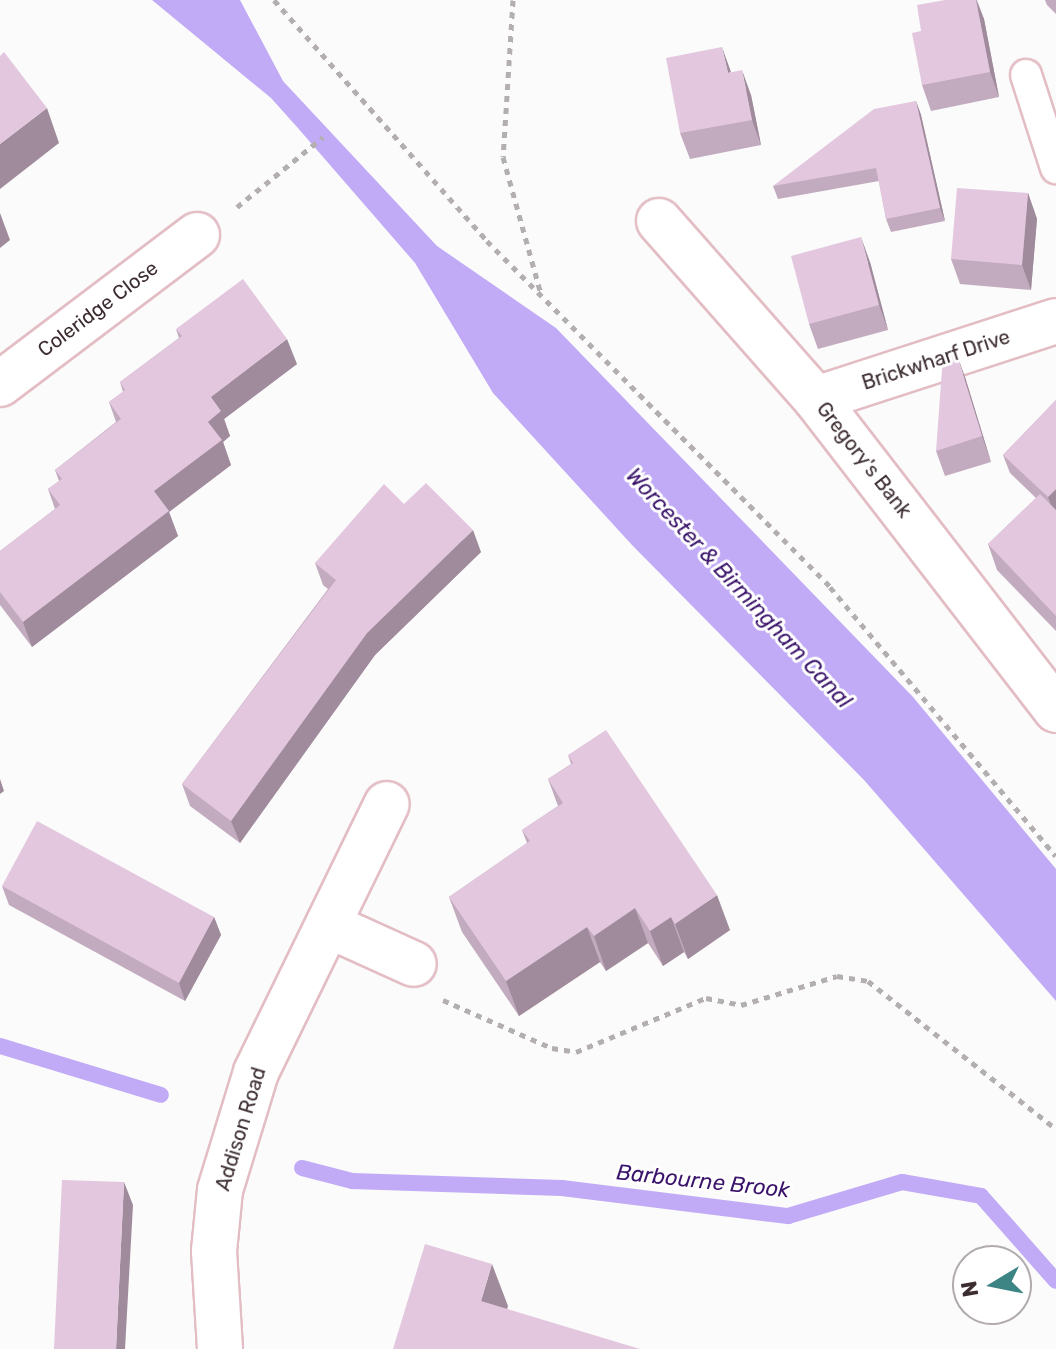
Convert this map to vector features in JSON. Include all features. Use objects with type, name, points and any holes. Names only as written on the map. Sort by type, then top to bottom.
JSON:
[{"type":"street","name":"Gregory's Bank","points":[[659,221],[816,399],[1056,710]]},
{"type":"street","name":"Coleridge Close","points":[[0,384],[197,235]]},
{"type":"street","name":"Brickwharf Drive","points":[[816,399],[1056,321]]},
{"type":"street","name":"Addison Road","points":[[220,1349],[214,1251],[220,1190],[256,1072],[387,804]]},
{"type":"street","points":[[328,925],[414,964]]},
{"type":"lane","points":[[1026,75],[1056,168]]},
{"type":"path","points":[[274,0],[542,296],[830,587],[1056,856]]},
{"type":"path","points":[[513,0],[503,157],[542,296]]},
{"type":"path","points":[[233,210],[323,137]]},
{"type":"path","points":[[414,964],[419,989],[552,1048],[576,1052],[706,998],[741,1005],[837,976],[868,981],[1056,1129]]},
{"type":"water","name":"Worcester & Birmingham Canal","points":[[152,0],[240,0],[283,81],[437,246],[556,328],[913,697],[1056,869],[1056,1001],[864,780],[632,545],[493,393],[415,263],[271,98]]},
{"type":"building","points":[[945,0],[976,0],[990,72],[922,85],[912,33],[921,31],[917,5]]},
{"type":"building","points":[[722,47],[728,73],[742,70],[752,120],[680,133],[666,58]]},
{"type":"building","points":[[4,52],[47,108],[0,144],[0,56]]},
{"type":"building","points":[[916,101],[940,208],[886,219],[876,168],[773,186],[874,109]]},
{"type":"building","points":[[957,188],[1028,193],[1022,265],[951,259]]},
{"type":"building","points":[[861,237],[879,305],[809,324],[791,256]]},
{"type":"building","points":[[243,279],[287,339],[211,397],[221,411],[208,422],[222,440],[154,491],[169,511],[23,622],[0,592],[0,551],[60,505],[48,489],[62,479],[55,470],[121,419],[109,402],[125,390],[120,382],[182,336],[176,329]]},
{"type":"building","points":[[956,352],[982,436],[936,451],[943,356]]},
{"type":"building","points":[[1056,400],[1056,489],[1048,497],[1003,455]]},
{"type":"building","points":[[426,483],[473,530],[367,633],[231,821],[182,784],[336,580],[315,563],[384,484],[404,504]]},
{"type":"building","points":[[1040,494],[1056,510],[1056,616],[988,544]]},
{"type":"building","points":[[606,730],[717,895],[675,924],[671,917],[650,931],[635,908],[594,936],[587,927],[506,981],[449,897],[530,841],[522,830],[563,803],[548,779],[573,763],[568,755]]},
{"type":"building","points":[[37,821],[214,917],[179,983],[2,886]]},
{"type":"building","points":[[62,1180],[124,1182],[116,1349],[54,1349]]},
{"type":"building","points":[[425,1244],[492,1264],[481,1301],[640,1349],[393,1349]]},
{"type":"waterway","name":"Barbourne Brook","points":[[0,1046],[161,1095]]},
{"type":"waterway","name":"Barbourne Brook","points":[[302,1168],[352,1181],[562,1188],[788,1216],[902,1182],[981,1196],[1056,1281]]}]
